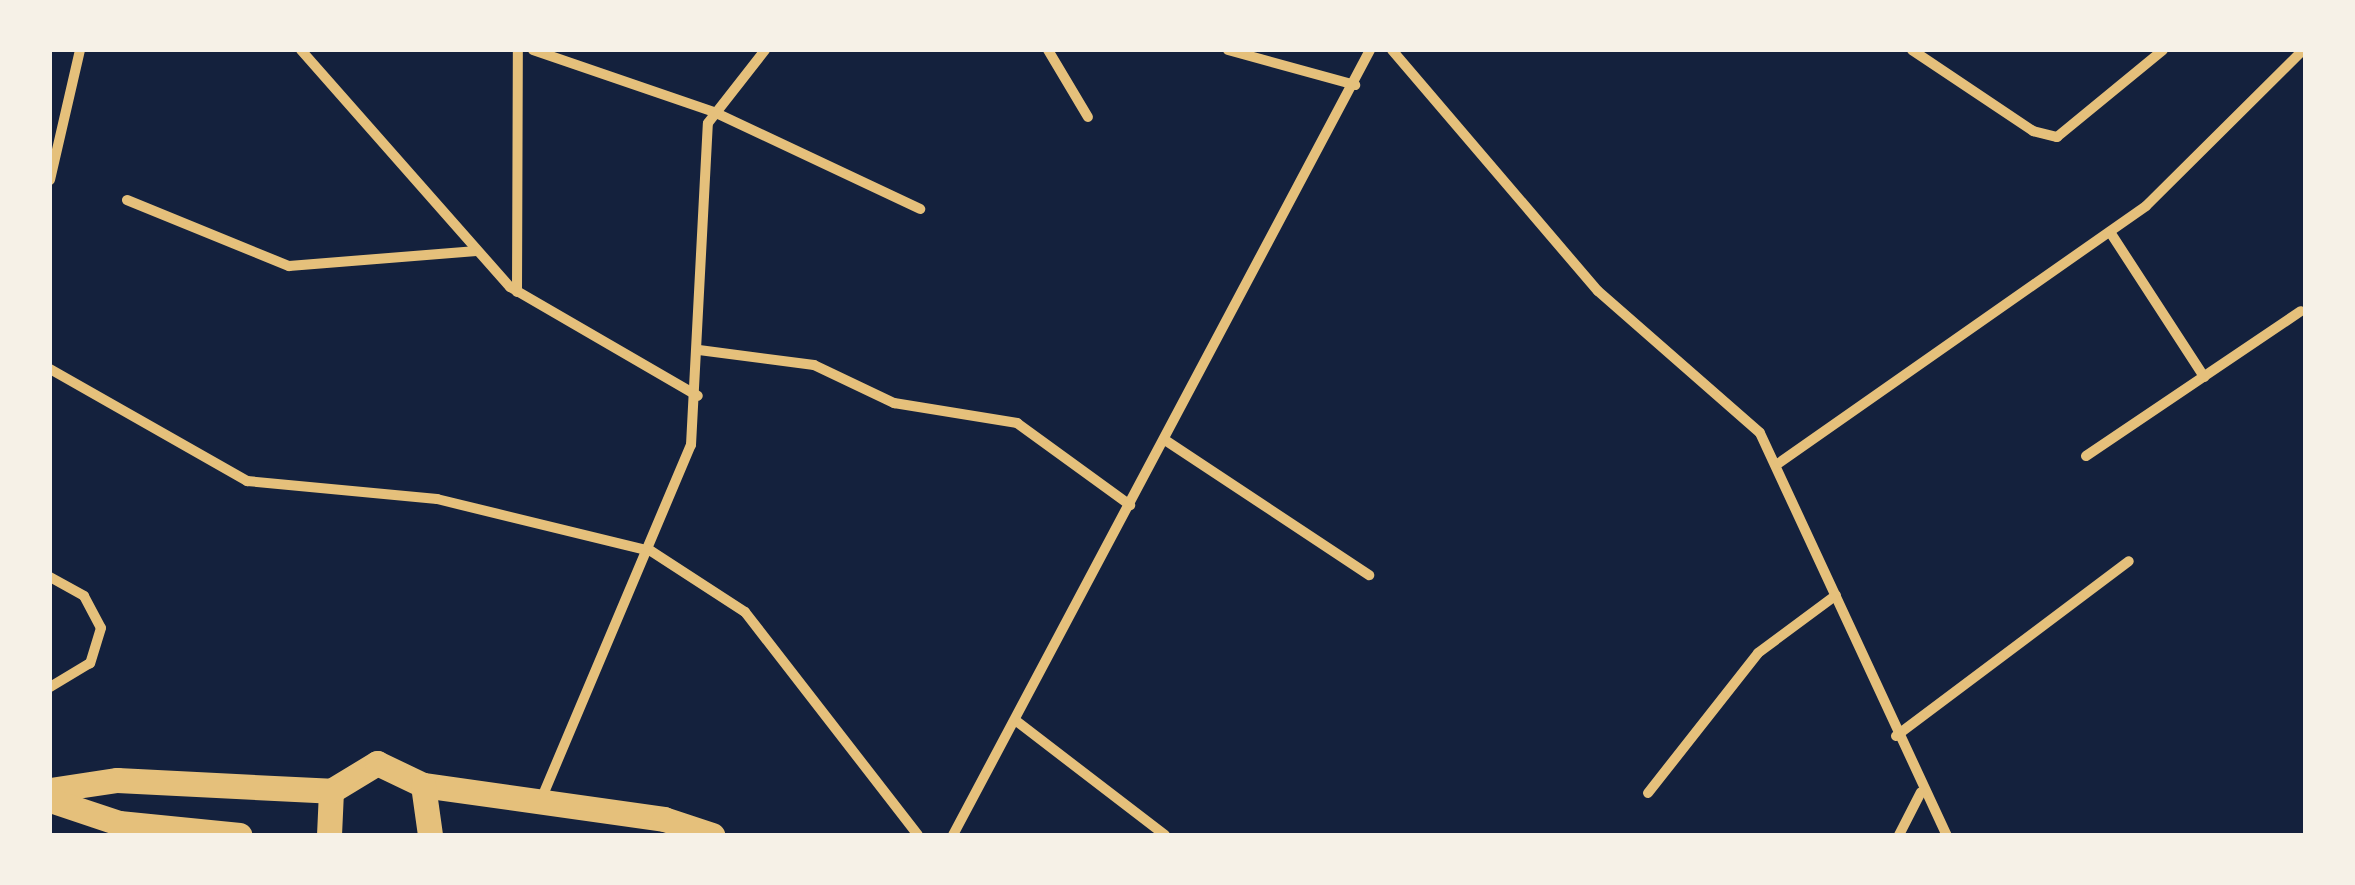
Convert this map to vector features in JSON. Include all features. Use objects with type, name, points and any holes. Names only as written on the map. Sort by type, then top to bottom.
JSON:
[{"type":"main road","points":[[50,790],[117,780],[331,791],[376,763],[423,785],[664,818],[712,835]]},
{"type":"main road","points":[[423,785],[430,835]]},
{"type":"main road","points":[[329,835],[331,791]]},
{"type":"main road","points":[[50,800],[119,823],[239,835]]},
{"type":"street","points":[[50,180],[80,50]]},
{"type":"street","points":[[301,50],[476,251],[517,292],[698,396]]},
{"type":"street","points":[[517,292],[518,50]]},
{"type":"street","points":[[533,50],[714,112],[920,209]]},
{"type":"street","points":[[540,802],[651,551],[691,444],[698,396],[703,150],[714,112],[765,50]]},
{"type":"street","points":[[1048,50],[1088,117]]},
{"type":"street","points":[[1228,50],[1355,84]]},
{"type":"street","points":[[953,835],[1370,50]]},
{"type":"street","points":[[1392,50],[1578,270],[1732,402],[1779,463],[1921,792],[1948,835]]},
{"type":"street","points":[[1912,50],[1927,54],[2034,132],[2056,137],[2162,50]]},
{"type":"street","points":[[1779,463],[2110,232],[2180,176],[2303,50]]},
{"type":"street","points":[[127,200],[289,266],[476,251]]},
{"type":"street","points":[[2110,232],[2204,377]]},
{"type":"street","points":[[2086,456],[2301,311]]},
{"type":"street","points":[[699,350],[814,365],[894,403],[1016,423],[1130,504]]},
{"type":"street","points":[[50,369],[246,480],[436,498],[651,551],[745,612],[918,835]]},
{"type":"street","points":[[1165,440],[1369,575]]},
{"type":"street","points":[[1896,736],[2129,561]]},
{"type":"street","points":[[50,577],[84,596],[101,628],[90,663],[50,686]]},
{"type":"street","points":[[1648,792],[1758,653],[1836,595]]},
{"type":"street","points":[[1015,720],[1164,835]]},
{"type":"street","points":[[1899,835],[1921,792]]}]
